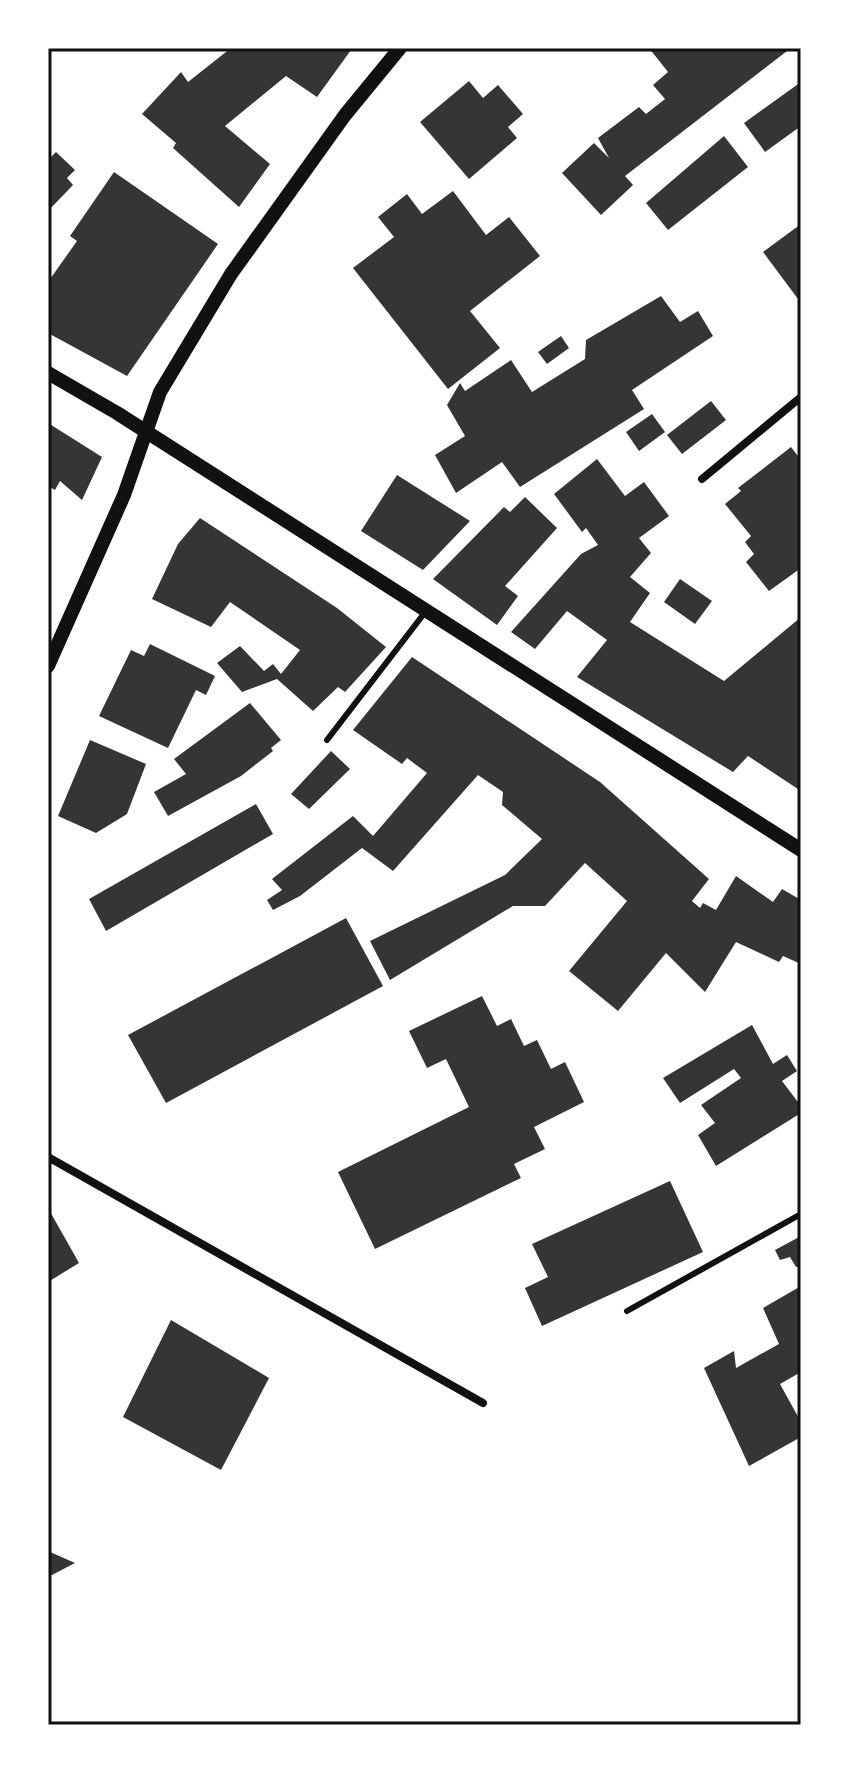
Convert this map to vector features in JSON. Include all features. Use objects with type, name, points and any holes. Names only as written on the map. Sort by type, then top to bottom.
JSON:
[{"type":"street","points":[[48,666],[124,495],[160,392],[231,274],[345,115],[400,48]]},
{"type":"street","points":[[48,373],[145,431],[801,850]]},
{"type":"street","points":[[702,479],[801,397]]},
{"type":"street","points":[[48,1157],[483,1403]]},
{"type":"lane","points":[[327,740],[426,611]]},
{"type":"lane","points":[[627,1311],[801,1214]]},
{"type":"building","points":[[231,48],[351,50],[317,97],[286,76],[225,126],[270,164],[239,207],[173,148],[176,143],[142,114],[181,72],[188,82]]},
{"type":"building","points":[[649,48],[720,48],[723,51],[728,48],[791,48],[625,176],[633,185],[601,215],[562,173],[594,143],[609,158],[598,138],[639,107],[646,114],[665,99],[653,85],[668,72]]},
{"type":"building","points":[[469,81],[483,98],[498,85],[523,114],[508,127],[517,138],[469,179],[420,122]]},
{"type":"building","points":[[801,82],[801,126],[765,152],[744,123]]},
{"type":"building","points":[[724,136],[748,167],[668,230],[646,203]]},
{"type":"building","points":[[56,152],[75,170],[67,178],[73,185],[48,211],[48,160]]},
{"type":"building","points":[[114,172],[218,244],[127,376],[48,333],[48,282],[77,241],[70,236]]},
{"type":"building","points":[[453,191],[486,235],[509,217],[540,256],[470,311],[500,348],[448,389],[353,268],[394,237],[378,217],[407,194],[422,214]]},
{"type":"building","points":[[801,224],[801,303],[763,252]]},
{"type":"building","points":[[661,296],[680,322],[698,311],[713,336],[632,390],[644,409],[520,487],[502,462],[456,493],[435,455],[465,436],[447,405],[460,383],[465,391],[511,360],[532,392],[585,359],[586,340]]},
{"type":"building","points":[[561,336],[569,348],[547,364],[538,352]]},
{"type":"building","points":[[711,401],[726,420],[682,454],[667,435]]},
{"type":"building","points":[[652,414],[665,432],[639,451],[626,432]]},
{"type":"building","points":[[48,423],[102,457],[82,500],[60,481],[55,490],[48,486]]},
{"type":"building","points":[[791,447],[801,460],[801,568],[769,591],[746,562],[754,554],[745,542],[751,536],[725,504],[741,491],[738,488]]},
{"type":"building","points":[[597,459],[625,496],[644,482],[669,516],[639,538],[651,553],[630,577],[650,593],[630,622],[724,681],[801,617],[801,791],[748,756],[733,772],[577,677],[607,640],[567,611],[535,649],[511,632],[581,554],[598,545],[586,528],[582,532],[554,494]]},
{"type":"building","points":[[397,475],[470,521],[423,570],[361,531]]},
{"type":"building","points":[[525,497],[557,528],[505,586],[518,596],[497,625],[433,579],[504,507],[510,512]]},
{"type":"building","points":[[200,518],[337,608],[386,647],[345,692],[338,687],[313,711],[277,679],[242,692],[217,663],[240,646],[264,671],[273,664],[281,674],[300,650],[230,602],[211,627],[152,599],[178,544]]},
{"type":"building","points":[[680,579],[712,601],[695,624],[664,602]]},
{"type":"building","points":[[150,644],[215,676],[206,695],[196,690],[168,748],[99,716],[131,650],[144,656]]},
{"type":"building","points":[[412,657],[600,782],[709,879],[692,901],[700,908],[703,903],[716,910],[736,876],[773,902],[782,889],[801,900],[801,964],[783,956],[779,962],[736,942],[705,992],[666,953],[618,1011],[569,971],[627,901],[585,863],[545,906],[513,906],[390,980],[370,941],[505,875],[542,839],[502,805],[503,792],[478,775],[393,871],[362,848],[300,896],[273,910],[267,900],[282,890],[272,879],[353,816],[373,836],[427,773],[407,758],[402,764],[353,730]]},
{"type":"building","points":[[250,703],[281,740],[271,748],[273,751],[241,776],[168,816],[154,792],[186,774],[174,759]]},
{"type":"building","points":[[90,740],[146,764],[127,814],[96,833],[58,816]]},
{"type":"building","points":[[331,751],[350,769],[309,809],[291,794]]},
{"type":"building","points":[[256,804],[273,834],[106,931],[89,899]]},
{"type":"building","points":[[346,918],[383,986],[166,1103],[128,1035]]},
{"type":"building","points":[[482,996],[497,1026],[511,1019],[524,1046],[537,1040],[551,1069],[565,1062],[584,1102],[534,1127],[545,1149],[514,1164],[521,1178],[375,1249],[338,1172],[469,1107],[446,1059],[427,1068],[409,1031]]},
{"type":"building","points":[[752,1025],[773,1064],[787,1055],[797,1071],[782,1081],[801,1106],[801,1113],[716,1166],[698,1135],[715,1123],[701,1105],[741,1078],[734,1069],[680,1103],[663,1078]]},
{"type":"building","points":[[670,1181],[703,1252],[542,1326],[525,1288],[548,1277],[532,1244]]},
{"type":"building","points":[[48,1208],[79,1263],[48,1282]]},
{"type":"building","points":[[801,1236],[801,1266],[796,1267],[790,1257],[780,1260],[775,1250]]},
{"type":"building","points":[[801,1286],[801,1372],[780,1384],[801,1422],[801,1437],[749,1466],[704,1368],[734,1351],[736,1368],[779,1344],[763,1308]]},
{"type":"building","points":[[171,1320],[269,1378],[221,1470],[123,1417]]},
{"type":"building","points":[[48,1551],[75,1563],[52,1575],[48,1573]]}]
